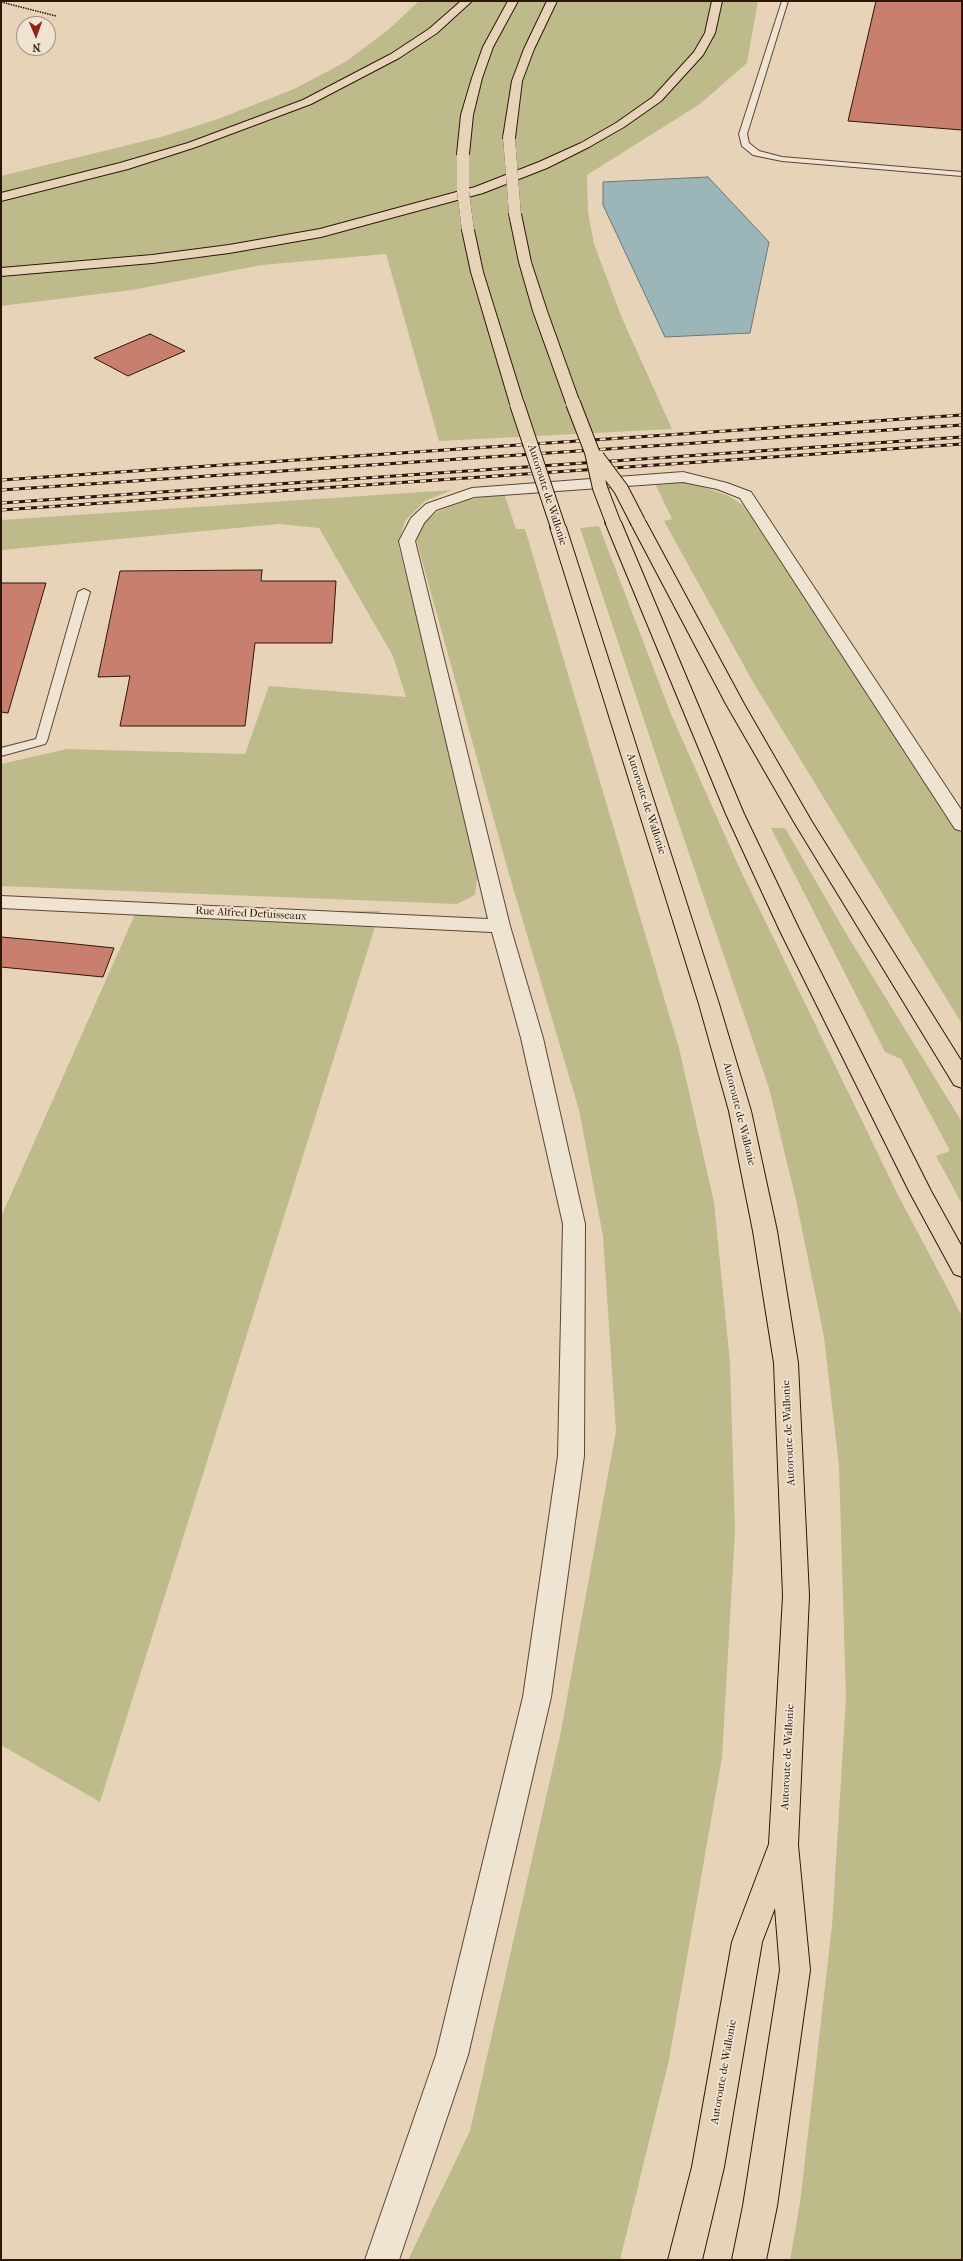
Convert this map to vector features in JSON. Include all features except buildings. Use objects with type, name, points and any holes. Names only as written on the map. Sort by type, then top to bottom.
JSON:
[{"type":"highway","points":[[1,196],[116,168],[177,150],[253,124],[307,102],[395,56],[433,31],[467,1]]},
{"type":"highway","name":"Autoroute de Wallonie","points":[[513,1],[488,47],[477,78],[467,115],[463,154],[463,192],[468,230],[477,272],[517,404],[558,527],[711,1011],[740,1111],[765,1231],[786,1363],[796,1596],[784,1844],[747,1942],[708,2167],[685,2260]]},
{"type":"highway","points":[[552,1],[529,49],[518,82],[509,138],[515,214],[527,269],[573,403],[592,452],[600,488],[735,814],[801,952],[920,1191],[962,1268]]},
{"type":"highway","points":[[1,272],[152,259],[236,248],[321,233],[479,190],[543,165],[585,145],[620,125],[657,99],[679,77],[699,53],[710,33],[717,1]]},
{"type":"highway","points":[[592,452],[621,489],[735,704],[799,815],[962,1080]]},
{"type":"highway","points":[[749,2260],[760,2206],[795,1970],[784,1844]]},
{"type":"street","points":[[382,2260],[452,2055],[535,1705],[571,1456],[574,1224],[532,1038],[500,926],[407,541],[417,521],[431,507],[472,493],[683,477],[722,486],[746,495],[962,825]]},
{"type":"street","name":"Rue Alfred Defuisseaux","points":[[1,902],[500,926]]},
{"type":"lane","points":[[785,1],[743,134],[745,144],[756,153],[782,159],[962,174]]},
{"type":"lane","points":[[1,752],[41,741],[84,592]]},
{"type":"path","points":[[1,2],[56,16]]},
{"type":"shaded area","points":[[419,1],[758,1],[747,63],[700,104],[587,175],[588,212],[594,244],[622,318],[672,429],[439,441],[386,254],[262,265],[132,290],[1,306],[1,176],[161,137],[218,119],[294,89],[345,62],[387,31]]},
{"type":"shaded area","points":[[654,481],[692,483],[729,496],[744,506],[962,833],[962,1024],[753,682],[664,521],[672,519]]},
{"type":"shaded area","points":[[452,490],[425,501],[405,521],[398,544],[479,863],[475,895],[457,904],[1,886],[1,764],[67,749],[245,754],[269,686],[406,697],[393,656],[319,528],[279,524],[1,550],[1,520]]},
{"type":"shaded area","points":[[504,493],[516,529],[525,529],[679,1048],[714,1202],[730,1362],[735,1531],[722,1758],[669,2060],[620,2260],[408,2260],[470,2131],[560,1736],[616,1431],[603,1236],[579,1110],[509,874],[416,539],[424,523],[438,511],[471,499]]},
{"type":"shaded area","points":[[599,526],[671,714],[739,867],[898,1195],[962,1316],[962,2260],[790,2260],[800,2203],[832,1926],[846,1698],[839,1466],[824,1337],[796,1200],[769,1088],[580,528]]},
{"type":"shaded area","points":[[771,828],[785,828],[847,935],[962,1122],[962,1204],[936,1156],[950,1151],[901,1059],[885,1052]]},
{"type":"shaded area","points":[[380,911],[100,1802],[1,1745],[1,1217],[136,912]]},
{"type":"water","points":[[708,177],[769,242],[750,333],[665,337],[603,205],[603,182]]},
{"type":"railway","points":[[1,480],[962,415]]},
{"type":"railway","points":[[1,490],[962,425]]},
{"type":"railway","points":[[1,503],[962,437]]},
{"type":"railway","points":[[1,510],[962,444]]}]
